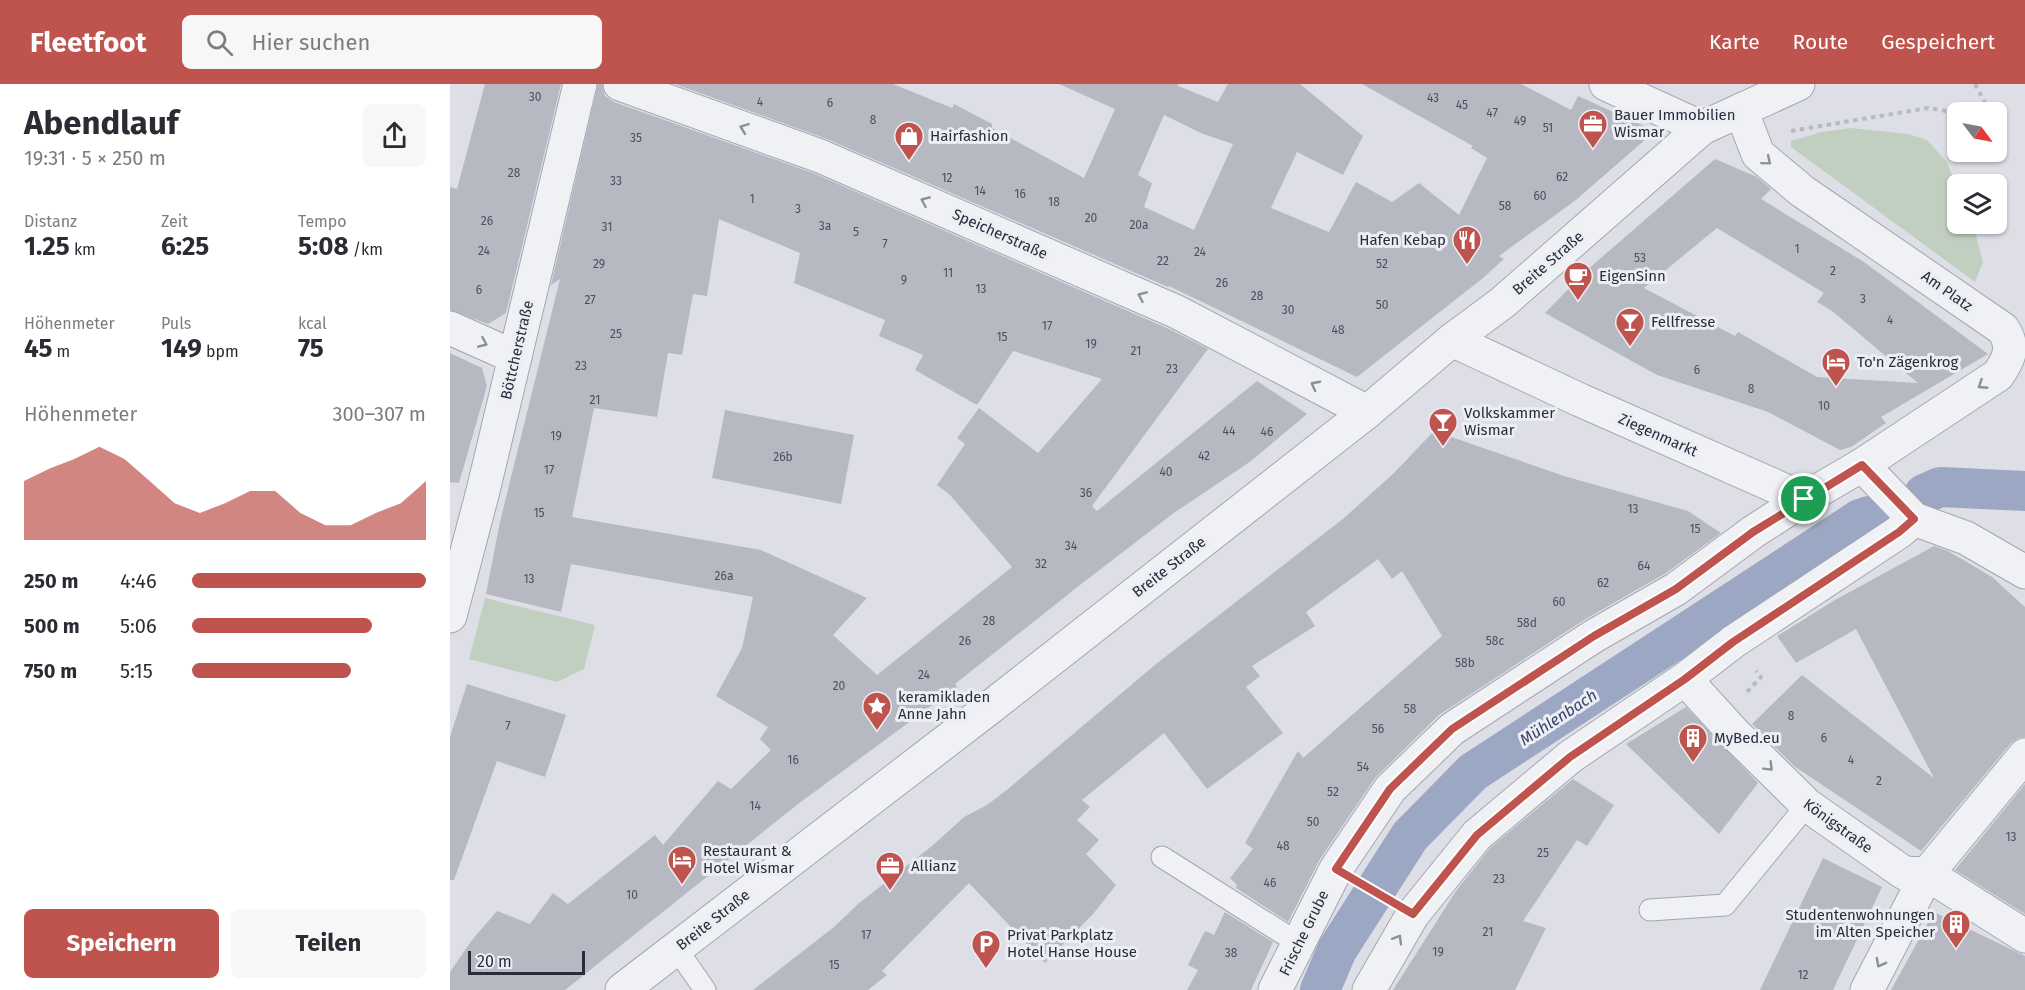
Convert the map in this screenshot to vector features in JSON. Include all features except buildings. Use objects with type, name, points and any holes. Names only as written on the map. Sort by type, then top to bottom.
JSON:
[{"type":"street","name":"Böttcherstraße","points":[[450,616],[483,490],[580,84]]},
{"type":"street","name":"Speicherstraße","points":[[620,84],[820,156],[1167,307],[1367,412]]},
{"type":"street","points":[[1606,84],[1702,129]]},
{"type":"street","name":"Breite Straße","points":[[622,990],[979,716],[1367,412],[1452,340],[1502,303],[1702,129],[1798,84]]},
{"type":"street","name":"Am Platz","points":[[1741,110],[1758,154],[1802,191],[2003,329],[2010,339],[2017,360],[1876,464]]},
{"type":"street","points":[[450,328],[515,357]]},
{"type":"street","name":"Ziegenmarkt","points":[[1452,340],[1591,405],[1804,499]]},
{"type":"street","points":[[1804,499],[1876,464],[1906,526]]},
{"type":"street","name":"Frische Grube","points":[[1275,990],[1336,869],[1390,789],[1452,729],[1594,636],[1676,589],[1753,532],[1804,499]]},
{"type":"street","points":[[1369,990],[1413,914],[1477,835],[1570,757],[1685,679],[1733,642],[1906,526],[1966,538],[2025,572]]},
{"type":"street","name":"Königstraße","points":[[1685,679],[1735,734],[1807,805],[1904,873],[1927,874]]},
{"type":"street","points":[[1867,990],[1927,874],[2025,755]]},
{"type":"street","points":[[1927,874],[2025,936]]},
{"type":"lane","points":[[1650,910],[1725,905],[1807,805]]},
{"type":"lane","points":[[1162,857],[1298,943]]},
{"type":"lane","points":[[676,948],[705,990]]},
{"type":"path","points":[[1975,84],[1985,102]]},
{"type":"path","points":[[1758,154],[1791,130],[1928,108],[1947,111]]},
{"type":"path","points":[[1336,869],[1413,914]]},
{"type":"green space","points":[[1851,128],[1908,134],[1927,140],[1947,162],[1952,174],[1947,174],[1947,234],[1976,234],[1983,262],[1975,282],[1791,147],[1791,141],[1821,132]]},
{"type":"green space","points":[[485,598],[595,625],[584,669],[557,682],[469,659]]},
{"type":"waterway","name":"Mühlenbach","points":[[1924,494],[1940,487],[2025,491]]},
{"type":"waterway","name":"Mühlenbach","points":[[1320,990],[1337,950],[1410,836],[1473,772],[1860,519],[1869,516]]},
{"type":"place","name":"Bauer Immobilien Wismar","points":[[1593,150]]},
{"type":"place","name":"Hairfashion","points":[[909,162]]},
{"type":"place","name":"Hafen Kebap","points":[[1467,266]]},
{"type":"place","name":"EigenSinn","points":[[1578,302]]},
{"type":"place","name":"Fellfresse","points":[[1630,348]]},
{"type":"place","name":"To'n Zägenkrog","points":[[1836,388]]},
{"type":"place","name":"Volkskammer Wismar","points":[[1443,448]]},
{"type":"place","name":"keramikladen Anne Jahn","points":[[877,732]]},
{"type":"place","name":"MyBed.eu","points":[[1693,764]]},
{"type":"place","name":"Restaurant & Hotel Wismar","points":[[682,886]]},
{"type":"place","name":"Allianz","points":[[890,892]]},
{"type":"place","name":"Studentenwohnungen im Alten Speicher","points":[[1956,950]]},
{"type":"place","name":"Privat Parkplatz Hotel Hanse House","points":[[986,970]]},
{"type":"route","points":[[1862,465],[1879,480],[1914,519],[1899,532],[1733,642],[1685,679],[1570,757],[1477,835],[1413,914],[1336,869],[1390,789],[1452,729],[1594,636],[1676,589],[1753,532],[1804,499],[1862,465]]}]
